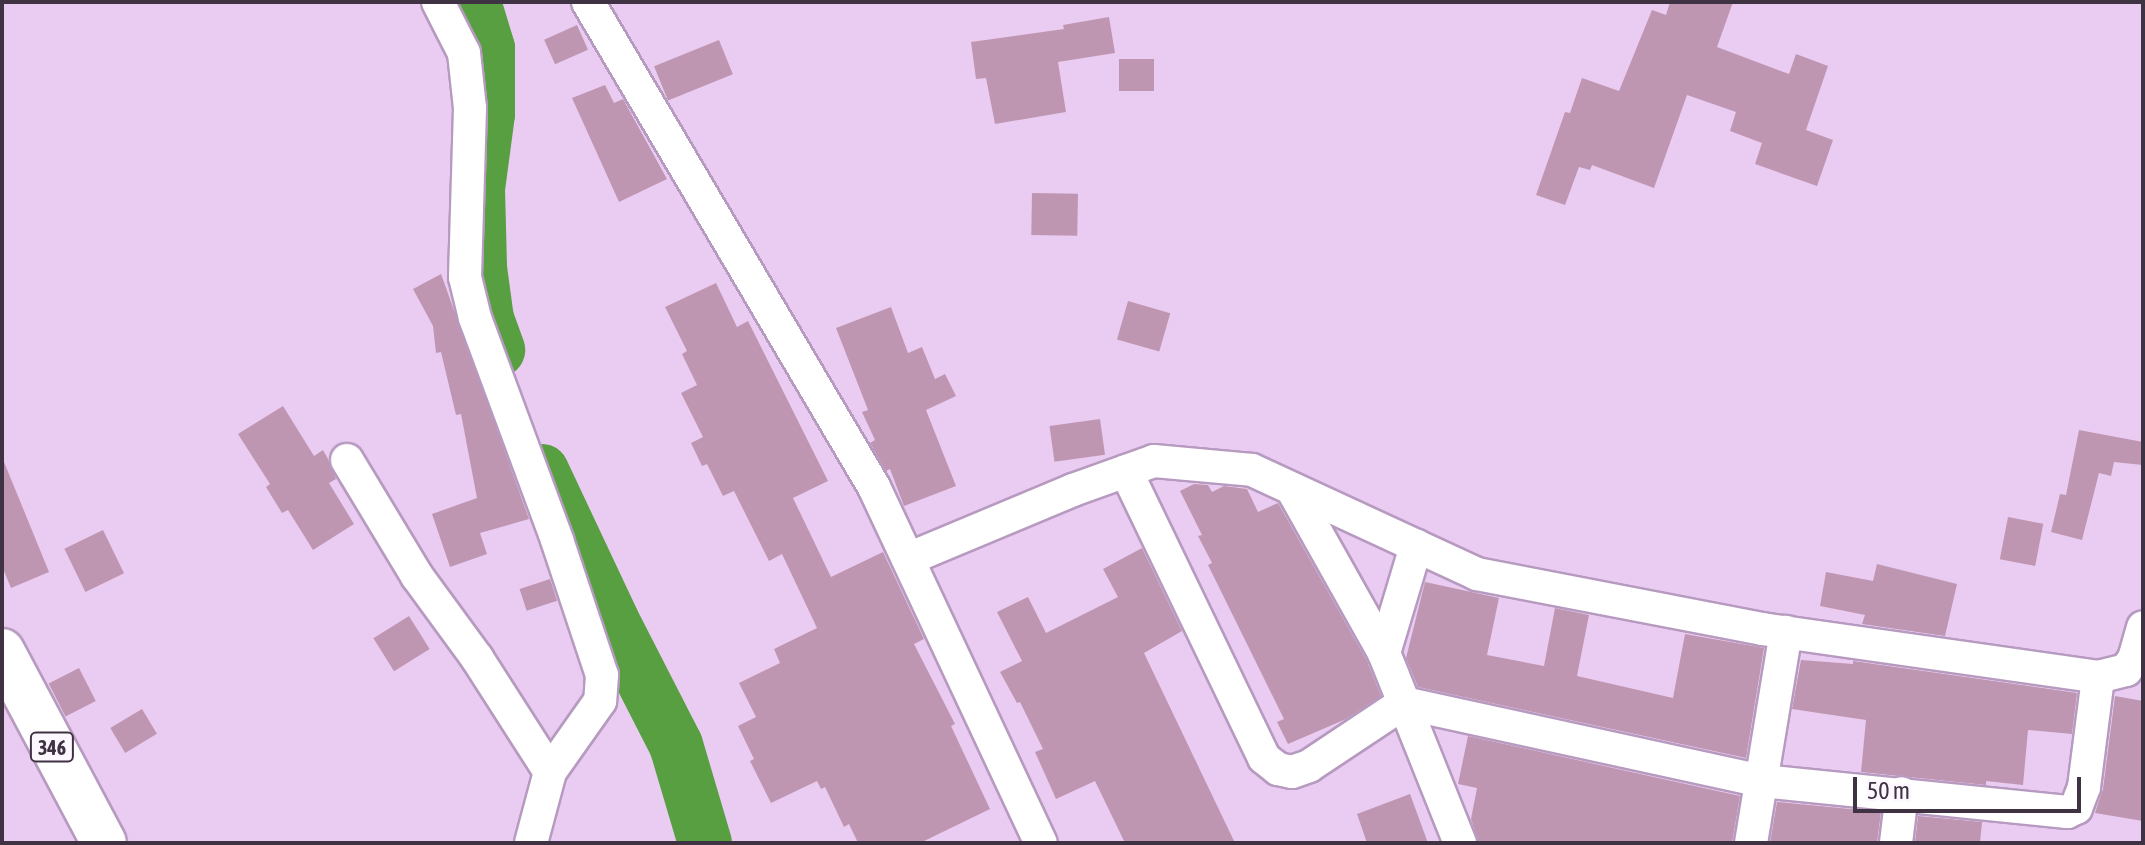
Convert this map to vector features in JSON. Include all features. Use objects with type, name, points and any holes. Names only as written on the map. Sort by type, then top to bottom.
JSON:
[{"type":"main road","name":"346","points":[[2,651],[104,843]]},
{"type":"street","points":[[438,2],[464,53],[470,108],[465,277],[475,318],[557,540],[602,675],[600,701],[550,772],[531,843]]},
{"type":"street","points":[[588,2],[874,487],[1041,843]]},
{"type":"street","points":[[347,460],[417,576],[477,658],[550,772]]},
{"type":"street","points":[[908,559],[1154,461],[1252,470],[1477,574],[1786,632],[2098,677],[2126,670],[2134,659],[2143,627]]},
{"type":"street","points":[[1126,471],[1264,758],[1278,769],[1292,772],[1309,766],[1404,703],[1762,781],[1902,793],[2056,812],[2076,808],[2084,787],[2098,677]]},
{"type":"street","points":[[1292,489],[1384,653],[1460,843]]},
{"type":"street","points":[[1384,653],[1416,546]]},
{"type":"street","points":[[1751,843],[1786,632]]},
{"type":"street","points":[[1896,843],[1902,793]]},
{"type":"building","points":[[1670,2],[1733,2],[1717,47],[1789,74],[1796,54],[1828,66],[1806,130],[1833,140],[1817,186],[1755,164],[1762,143],[1730,131],[1736,112],[1687,95],[1654,188],[1592,165],[1590,170],[1579,167],[1565,205],[1536,195],[1565,112],[1570,113],[1582,78],[1619,91],[1652,10],[1666,15]]},
{"type":"building","points":[[1109,17],[1115,53],[1058,62],[1066,112],[995,124],[986,78],[976,79],[971,42],[1064,29],[1063,25]]},
{"type":"building","points":[[577,25],[588,50],[555,64],[544,40]]},
{"type":"building","points":[[719,40],[733,74],[668,101],[654,66]]},
{"type":"building","points":[[1119,59],[1154,59],[1154,91],[1119,91]]},
{"type":"building","points":[[605,85],[614,103],[623,99],[667,179],[619,202],[572,98]]},
{"type":"building","points":[[1032,193],[1078,194],[1077,236],[1031,235]]},
{"type":"building","points":[[441,274],[529,519],[480,533],[487,554],[450,567],[432,514],[477,498],[461,414],[456,415],[441,352],[436,353],[433,326],[413,289]]},
{"type":"building","points":[[716,283],[737,327],[748,321],[828,481],[793,498],[831,577],[883,552],[924,639],[914,644],[955,724],[951,726],[990,809],[920,843],[858,843],[849,824],[844,827],[825,787],[821,789],[817,781],[771,803],[750,761],[754,759],[738,726],[756,717],[739,683],[780,663],[774,649],[817,628],[782,554],[769,561],[734,491],[723,496],[707,464],[702,466],[691,443],[703,437],[681,393],[697,385],[682,354],[687,351],[665,307]]},
{"type":"building","points":[[1128,301],[1170,313],[1159,352],[1117,339]]},
{"type":"building","points":[[891,307],[908,353],[922,347],[935,379],[945,374],[956,396],[926,410],[956,486],[904,506],[890,469],[886,471],[870,443],[875,440],[862,412],[868,410],[836,328]]},
{"type":"building","points":[[283,406],[314,456],[323,450],[336,479],[329,483],[354,524],[313,550],[288,510],[282,513],[266,487],[270,484],[238,434]]},
{"type":"building","points":[[1100,419],[1105,455],[1055,462],[1049,426]]},
{"type":"building","points":[[2079,430],[2143,442],[2143,465],[2114,462],[2111,476],[2099,473],[2082,540],[2051,532],[2060,494],[2066,495]]},
{"type":"building","points":[[2,457],[49,572],[11,588],[2,566]]},
{"type":"building","points":[[1194,484],[1208,485],[1212,492],[1224,486],[1247,489],[1258,512],[1278,503],[1367,661],[1381,696],[1346,719],[1288,744],[1277,722],[1284,719],[1208,565],[1212,563],[1198,536],[1202,535],[1180,491]]},
{"type":"building","points":[[2008,517],[2043,524],[2035,566],[2000,559]]},
{"type":"building","points":[[103,530],[124,573],[85,592],[64,549]]},
{"type":"building","points":[[1142,548],[1182,631],[1144,653],[1235,843],[1125,843],[1095,781],[1056,799],[1035,752],[1043,749],[1020,702],[1017,703],[1000,672],[1022,661],[997,612],[1028,597],[1046,633],[1118,597],[1103,569]]},
{"type":"building","points":[[1877,564],[1957,584],[1945,636],[1862,624],[1865,615],[1820,606],[1826,572],[1873,581]]},
{"type":"building","points":[[550,579],[557,601],[527,611],[520,589]]},
{"type":"building","points":[[1425,582],[1499,598],[1487,655],[1544,666],[1555,608],[1589,615],[1577,676],[1673,698],[1685,634],[1764,648],[1746,758],[1418,687],[1406,658]]},
{"type":"building","points":[[409,616],[430,649],[394,671],[373,638]]},
{"type":"building","points":[[1801,660],[1853,664],[1853,661],[2077,693],[2072,734],[2028,730],[2023,785],[1986,781],[1986,785],[1861,772],[1866,720],[1792,709]]},
{"type":"building","points":[[79,668],[96,701],[66,716],[49,683]]},
{"type":"building","points":[[2115,696],[2143,701],[2143,821],[2095,813],[2103,789]]},
{"type":"building","points":[[142,709],[157,734],[125,753],[110,728]]},
{"type":"building","points":[[1468,736],[1740,796],[1732,843],[1479,843],[1471,819],[1477,788],[1458,784]]},
{"type":"building","points":[[1410,794],[1428,843],[1367,843],[1357,814]]},
{"type":"building","points":[[1777,802],[1881,812],[1877,843],[1770,843]]},
{"type":"building","points":[[1918,816],[1982,822],[1980,843],[1915,843]]},
{"type":"waterway","points":[[474,2],[488,48],[488,114],[478,189],[480,268],[487,319],[498,350]]},
{"type":"waterway","points":[[542,471],[612,620],[676,745],[705,843]]}]
